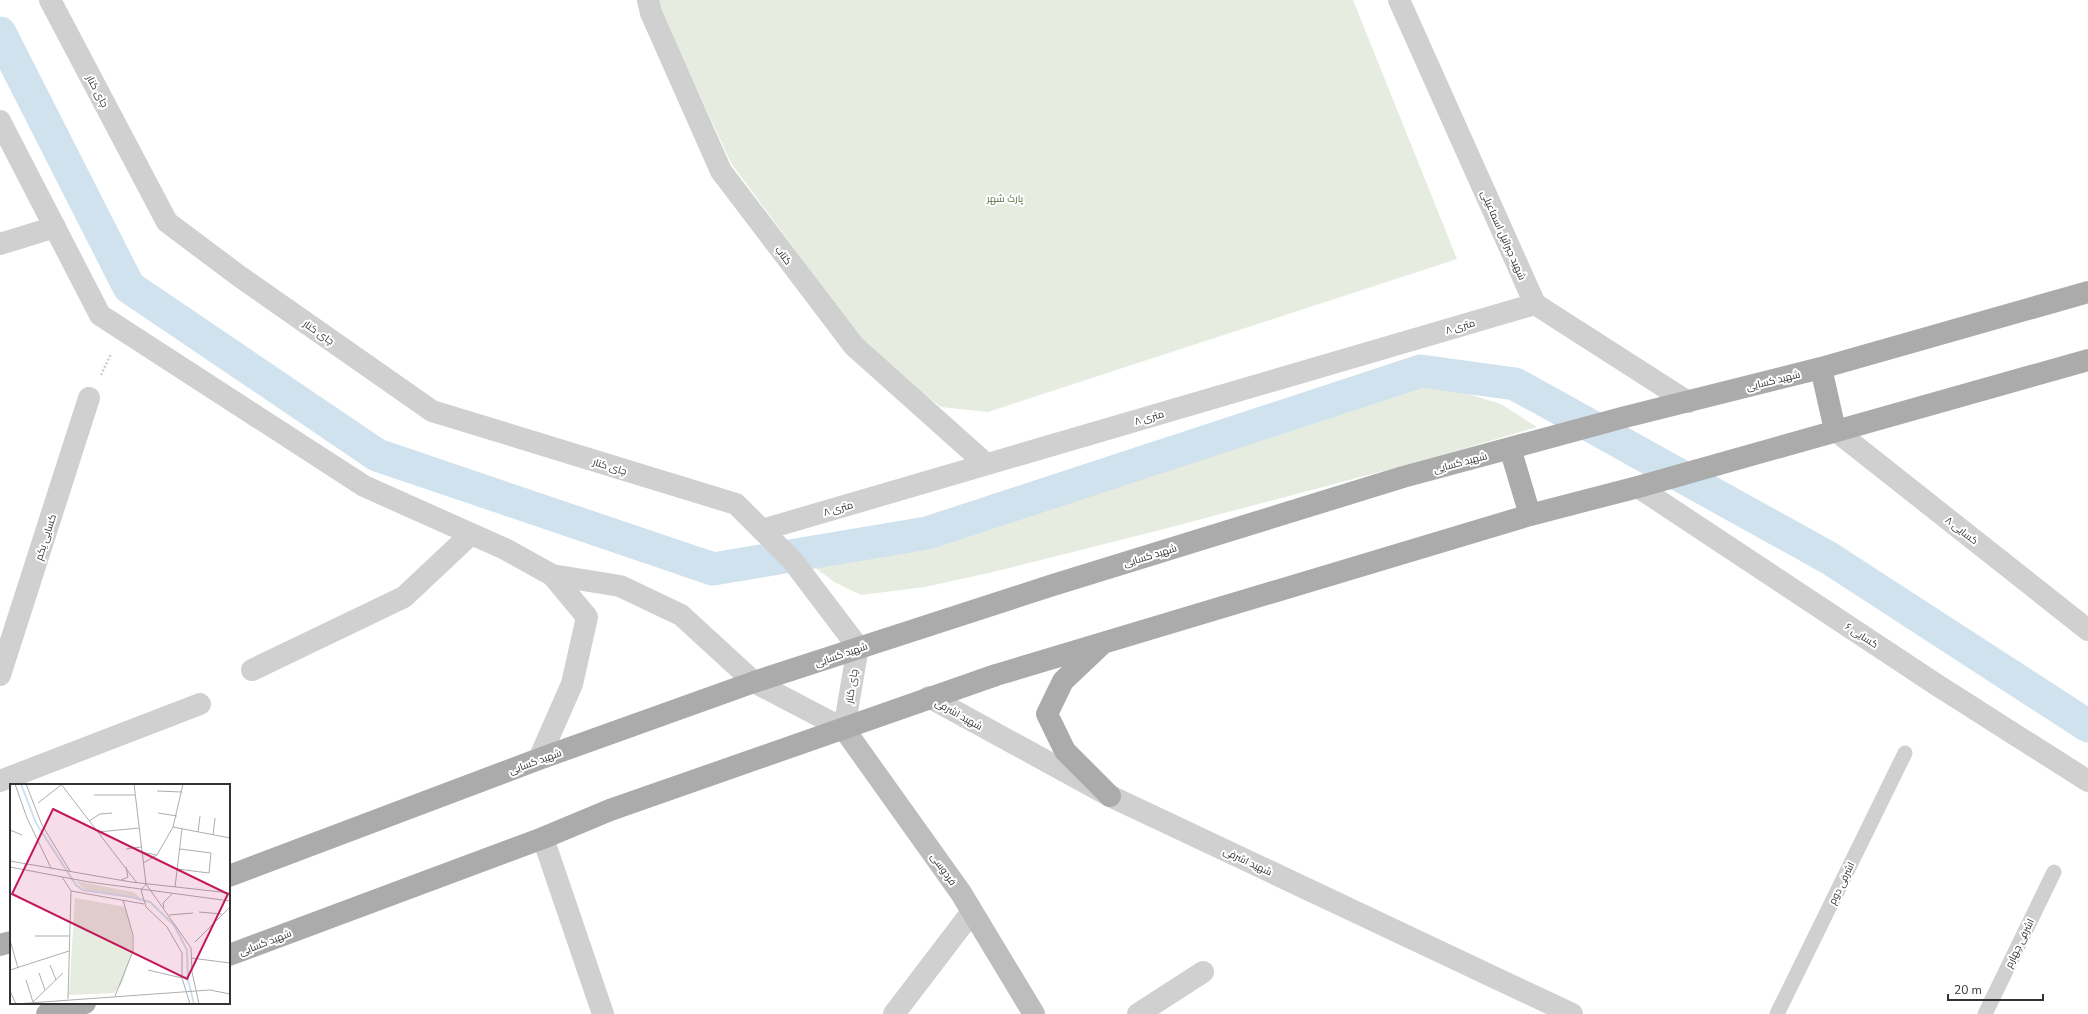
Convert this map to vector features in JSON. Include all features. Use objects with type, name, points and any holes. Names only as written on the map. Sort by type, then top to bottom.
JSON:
[{"type":"main road","name":"شهید کسایی","points":[[230,876],[539,759],[754,682],[858,647],[1404,476],[1625,417],[1821,368],[2088,292]]},
{"type":"main road","points":[[1821,368],[1835,430],[2088,360]]},
{"type":"main road","name":"شهید کسایی","points":[[230,955],[542,838],[610,810],[844,729],[929,697],[1105,642],[1530,515],[1638,487],[1835,430]]},
{"type":"main road","points":[[1510,448],[1530,515]]},
{"type":"main road","points":[[1105,642],[1063,681],[1047,714],[1065,751],[1110,796]]},
{"type":"main road","name":"فردوسی","points":[[844,729],[961,894],[1030,1014]]},
{"type":"main road","points":[[0,944],[10,942]]},
{"type":"main road","points":[[47,1014],[82,1004]]},
{"type":"street","name":"چای کنار","points":[[50,0],[167,222],[233,272],[432,412],[736,504],[792,560],[858,647],[844,729]]},
{"type":"street","name":"کتاب","points":[[648,0],[651,14],[721,171],[854,346],[986,464]]},
{"type":"street","name":"شهید جبرائیل اسماعیلی","points":[[1399,0],[1535,304]]},
{"type":"street","points":[[0,121],[100,315],[364,486],[505,549],[552,575],[620,586],[681,615],[754,682],[844,729]]},
{"type":"street","points":[[0,244],[54,227]]},
{"type":"street","name":"۸ متری","points":[[762,530],[1535,304]]},
{"type":"street","points":[[1535,304],[1688,402]]},
{"type":"street","name":"کسایی یکم","points":[[0,675],[89,398]]},
{"type":"street","name":"‌کسایی ۸","points":[[1835,430],[2088,630]]},
{"type":"street","name":"کسایی ۶","points":[[1638,487],[1937,685],[2088,781]]},
{"type":"street","points":[[252,670],[404,597],[470,534]]},
{"type":"street","points":[[539,759],[572,684],[587,617],[552,575]]},
{"type":"street","name":"شهید اشرفی","points":[[929,697],[1110,796],[1545,1009],[1572,1014]]},
{"type":"street","points":[[0,781],[200,704]]},
{"type":"street","points":[[542,838],[603,1014]]},
{"type":"street","points":[[894,1014],[971,912]]},
{"type":"street","points":[[1138,1014],[1203,972]]},
{"type":"lane","name":"اشرفی دوم","points":[[1777,1014],[1905,753]]},
{"type":"lane","name":"اشرفی چهارم","points":[[1985,1014],[2054,872]]},
{"type":"path","points":[[89,398],[123,330]]},
{"type":"green space","name":"پارک شهر","points":[[656,0],[1353,0],[1457,259],[988,412],[941,407],[874,357],[731,163]]},
{"type":"green space","points":[[1414,387],[1451,389],[1501,404],[1537,427],[1432,458],[1164,529],[993,572],[925,587],[861,595],[834,582],[809,563],[914,550],[1177,461]]},
{"type":"waterway","points":[[0,33],[129,287],[377,455],[713,569],[927,533],[1421,371],[1515,384],[1829,558],[2088,726]]}]
